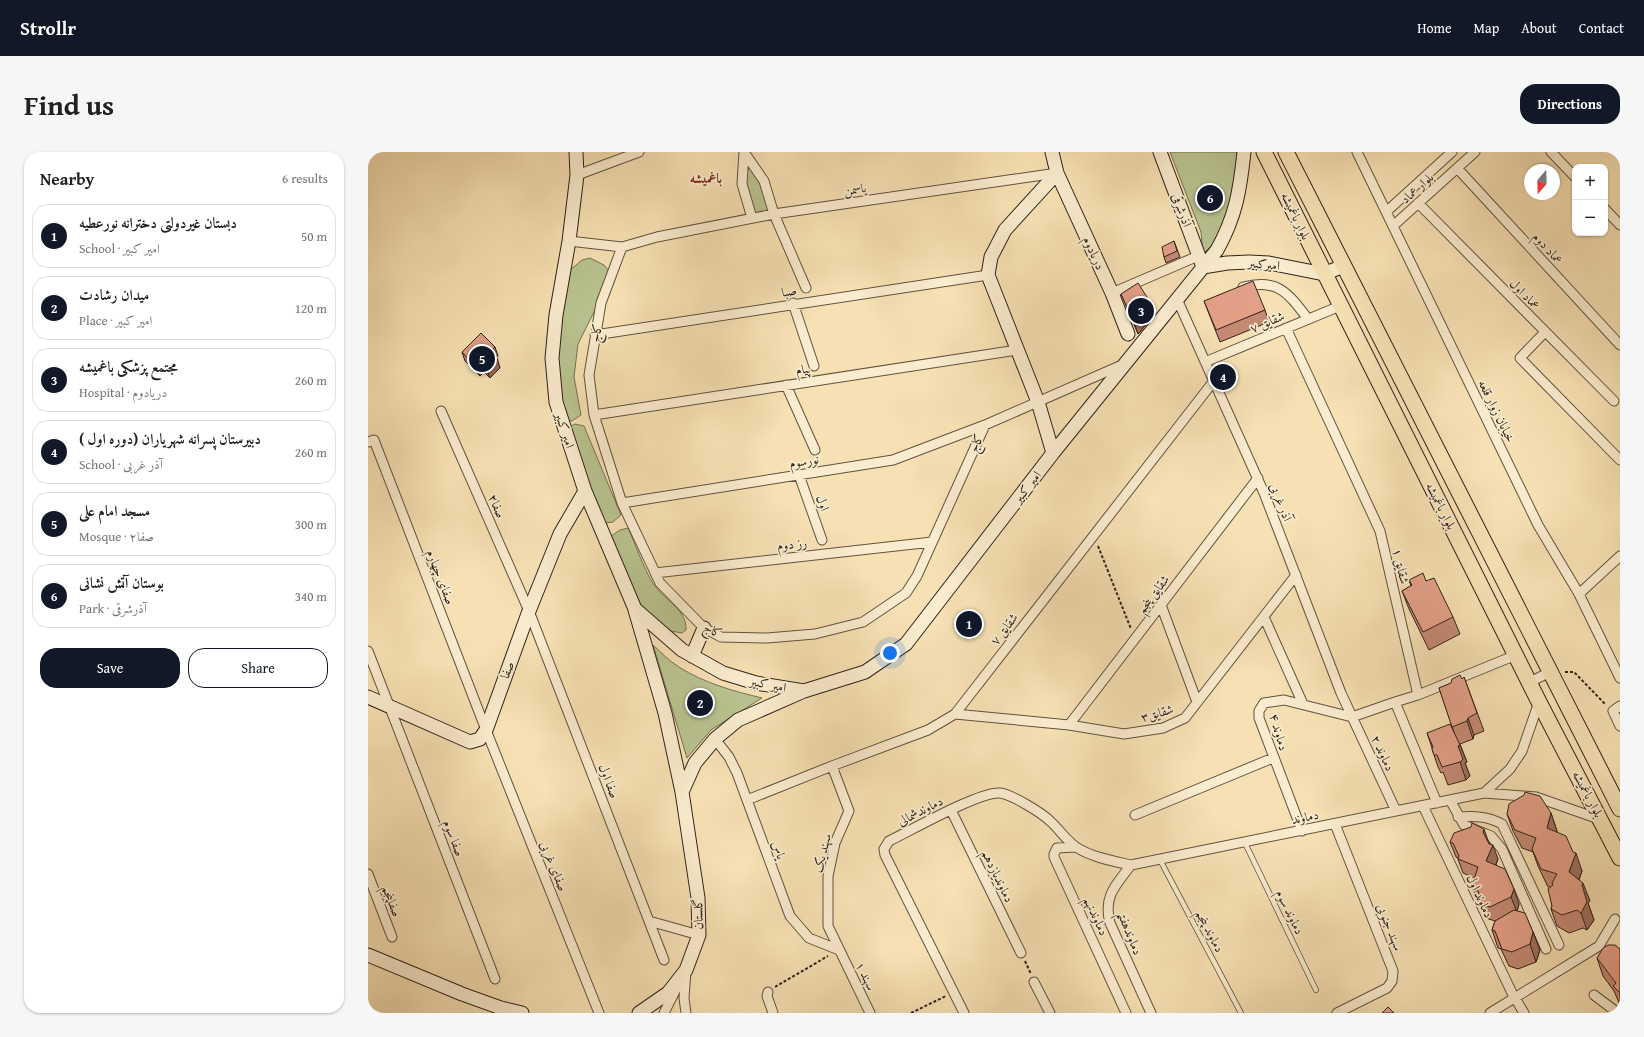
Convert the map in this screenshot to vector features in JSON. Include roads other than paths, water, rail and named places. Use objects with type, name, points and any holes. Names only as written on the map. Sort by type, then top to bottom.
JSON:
[{"type":"main road","name":"امیر کبیر","points":[[576,152],[577,175],[569,241],[556,315],[552,358],[556,402],[585,491],[635,609],[676,645],[692,656],[723,673],[756,683],[804,691],[865,672],[906,644],[1053,453],[1177,299],[1201,262],[1217,250],[1229,228],[1240,192],[1244,152]]},
{"type":"main road","points":[[1052,152],[1057,173],[1005,230],[991,257],[988,274],[1038,402],[1053,453]]},
{"type":"main road","name":"آذرشرقی","points":[[1160,152],[1201,262]]},
{"type":"main road","name":"بلوار باغمیشه","points":[[1264,152],[1539,702],[1620,858]]},
{"type":"main road","name":"بلوار باغمیشه","points":[[1286,152],[1620,809]]},
{"type":"main road","name":"دریادوم","points":[[1057,173],[1112,293],[1128,334]]},
{"type":"main road","name":"امیرکبیر","points":[[1201,262],[1269,263],[1324,274]]},
{"type":"main road","points":[[1324,274],[1343,266]]},
{"type":"main road","name":"صفا","points":[[486,730],[529,611],[560,534],[585,491]]},
{"type":"main road","name":"گلستان","points":[[635,609],[665,713],[682,792],[698,898],[698,934],[686,970],[668,993],[639,1013]]},
{"type":"main road","points":[[692,656],[704,628]]},
{"type":"main road","points":[[682,792],[695,763],[716,739],[738,720],[804,691]]},
{"type":"main road","points":[[368,697],[470,742],[480,739],[486,730]]},
{"type":"main road","points":[[368,955],[502,1011],[522,1013]]},
{"type":"street","points":[[577,175],[639,152]]},
{"type":"street","points":[[744,152],[764,181],[774,214],[806,288]]},
{"type":"street","points":[[744,152],[742,184],[752,218]]},
{"type":"street","name":"خیابان زوار قلعه","points":[[1357,152],[1538,526],[1579,594],[1620,678]]},
{"type":"street","name":"بلوار عماد","points":[[1386,212],[1452,152]]},
{"type":"street","name":"بلوار عماد","points":[[1393,226],[1475,152]]},
{"type":"street","points":[[1551,152],[1572,174]]},
{"type":"street","name":"عماد دوم","points":[[1457,168],[1620,345]]},
{"type":"street","name":"یاسمن","points":[[622,247],[657,237],[774,214],[1057,173]]},
{"type":"street","name":"عماد اول","points":[[1418,204],[1614,402]]},
{"type":"street","points":[[1608,212],[1620,225]]},
{"type":"street","points":[[569,241],[622,247]]},
{"type":"street","name":"کاج","points":[[622,247],[601,303],[595,335],[589,375],[594,415],[622,503],[660,583],[704,628],[721,637],[767,638],[816,634],[863,622],[906,594],[917,576],[985,425],[1125,364]]},
{"type":"street","points":[[1112,293],[1201,262]]},
{"type":"street","name":"صبا","points":[[595,335],[793,303],[988,274]]},
{"type":"street","points":[[1235,290],[1256,284],[1272,286],[1288,293],[1308,319]]},
{"type":"street","name":"آذر غربی","points":[[1177,299],[1213,382],[1258,478],[1327,659],[1352,717]]},
{"type":"street","points":[[793,303],[814,366]]},
{"type":"street","name":"شقایق ۷","points":[[1205,362],[1340,306]]},
{"type":"street","name":"شقایق ۱","points":[[1286,328],[1380,531],[1418,695]]},
{"type":"street","points":[[1545,332],[1520,358],[1620,460]]},
{"type":"street","name":"پیام","points":[[594,415],[1017,350]]},
{"type":"street","name":"شقایق ۷","points":[[747,800],[928,730],[955,714],[1213,382]]},
{"type":"street","points":[[786,385],[815,450]]},
{"type":"street","name":"صفا۲","points":[[441,412],[529,611]]},
{"type":"street","name":"نورسوم","points":[[622,503],[893,460],[985,425]]},
{"type":"street","name":"صفای چهارم","points":[[368,442],[374,440],[486,730]]},
{"type":"street","name":"اول","points":[[799,475],[822,540]]},
{"type":"street","name":"شقایق پنجم","points":[[1069,725],[1258,478]]},
{"type":"street","name":"رز دوم","points":[[655,573],[932,542]]},
{"type":"street","points":[[1579,594],[1620,557]]},
{"type":"street","name":"شقایق۳","points":[[955,714],[1069,725],[1124,734],[1162,728],[1185,718],[1296,575]]},
{"type":"street","points":[[1161,606],[1198,702]]},
{"type":"street","name":"صفا اول","points":[[529,611],[664,960]]},
{"type":"street","points":[[1264,617],[1303,704]]},
{"type":"street","name":"صفا سوم","points":[[368,651],[495,979]]},
{"type":"street","points":[[1352,717],[1418,695],[1516,655]]},
{"type":"street","points":[[1530,682],[1550,672]]},
{"type":"street","name":"دماوند ۴","points":[[1302,831],[1259,718],[1260,711],[1264,703],[1284,700],[1352,717]]},
{"type":"street","points":[[1395,702],[1437,803]]},
{"type":"street","points":[[1484,793],[1510,769],[1522,751],[1539,702]]},
{"type":"street","points":[[1616,709],[1620,726]]},
{"type":"street","points":[[1352,717],[1364,712]]},
{"type":"street","name":"دماوند ۲","points":[[1352,717],[1396,811]]},
{"type":"street","name":"صفای غربی","points":[[486,730],[599,1013]]},
{"type":"street","name":"یاس","points":[[716,739],[737,773],[790,916],[809,938],[839,950]]},
{"type":"street","points":[[1135,815],[1273,758]]},
{"type":"street","name":"سهند یک","points":[[832,766],[849,811],[835,843],[828,876],[828,926],[839,950]]},
{"type":"street","name":"دماوندشمالی","points":[[964,1013],[885,855],[884,849],[889,841],[951,810],[989,794],[1001,793],[1050,820],[1076,847],[1103,858],[1131,865]]},
{"type":"street","name":"دماوند","points":[[1131,865],[1159,858],[1245,843],[1484,793],[1536,797],[1601,820]]},
{"type":"street","points":[[1450,800],[1464,826],[1491,836],[1502,850],[1546,949]]},
{"type":"street","name":"دماوند اول","points":[[1423,806],[1514,997],[1524,1013]]},
{"type":"street","name":"دماوندیازدهم","points":[[951,810],[1021,953]]},
{"type":"street","points":[[1458,817],[1472,816],[1489,818],[1502,824],[1559,944]]},
{"type":"street","name":"سهند جنوبی","points":[[1335,824],[1393,971],[1392,981],[1387,988],[1337,1013]]},
{"type":"street","name":"دماوندنهم","points":[[1076,847],[1057,848],[1054,857],[1126,1013]]},
{"type":"street","name":"دماوندهفتم","points":[[1131,865],[1112,890],[1108,900],[1107,912],[1110,923],[1151,1013]]},
{"type":"street","name":"صفاپنجم","points":[[368,874],[392,937]]},
{"type":"street","points":[[1490,1013],[1599,946],[1614,919]]},
{"type":"street","points":[[649,921],[698,934]]},
{"type":"street","name":"سهند ۱","points":[[839,950],[870,1013]]},
{"type":"street","points":[[664,1013],[686,970]]},
{"type":"street","points":[[686,970],[684,998],[686,1013]]},
{"type":"street","points":[[1034,982],[1050,1013]]},
{"type":"street","points":[[768,992],[767,996],[773,1013]]},
{"type":"street","points":[[1594,995],[1618,1013]]},
{"type":"lane","name":"دماوند سوم","points":[[1245,843],[1316,990]]},
{"type":"lane","name":"دماوند پنجم","points":[[1159,858],[1241,1013]]},
{"type":"place","name":"بوستان آتش نشانی","points":[[1210,198]]},
{"type":"place","name":"مجتمع پزشکی باغمیشه","points":[[1141,311]]},
{"type":"place","name":"مسجد امام علی","points":[[482,359]]},
{"type":"place","name":"دبیرستان پسرانه شهریاران (دوره اول )","points":[[1223,377]]},
{"type":"place","name":"دبستان غیردولتی دخترانه نورعطیه","points":[[969,624]]},
{"type":"place","name":"میدان رشادت","points":[[700,703]]},
{"type":"district","name":"باغمیشه","points":[[706,178]]}]
